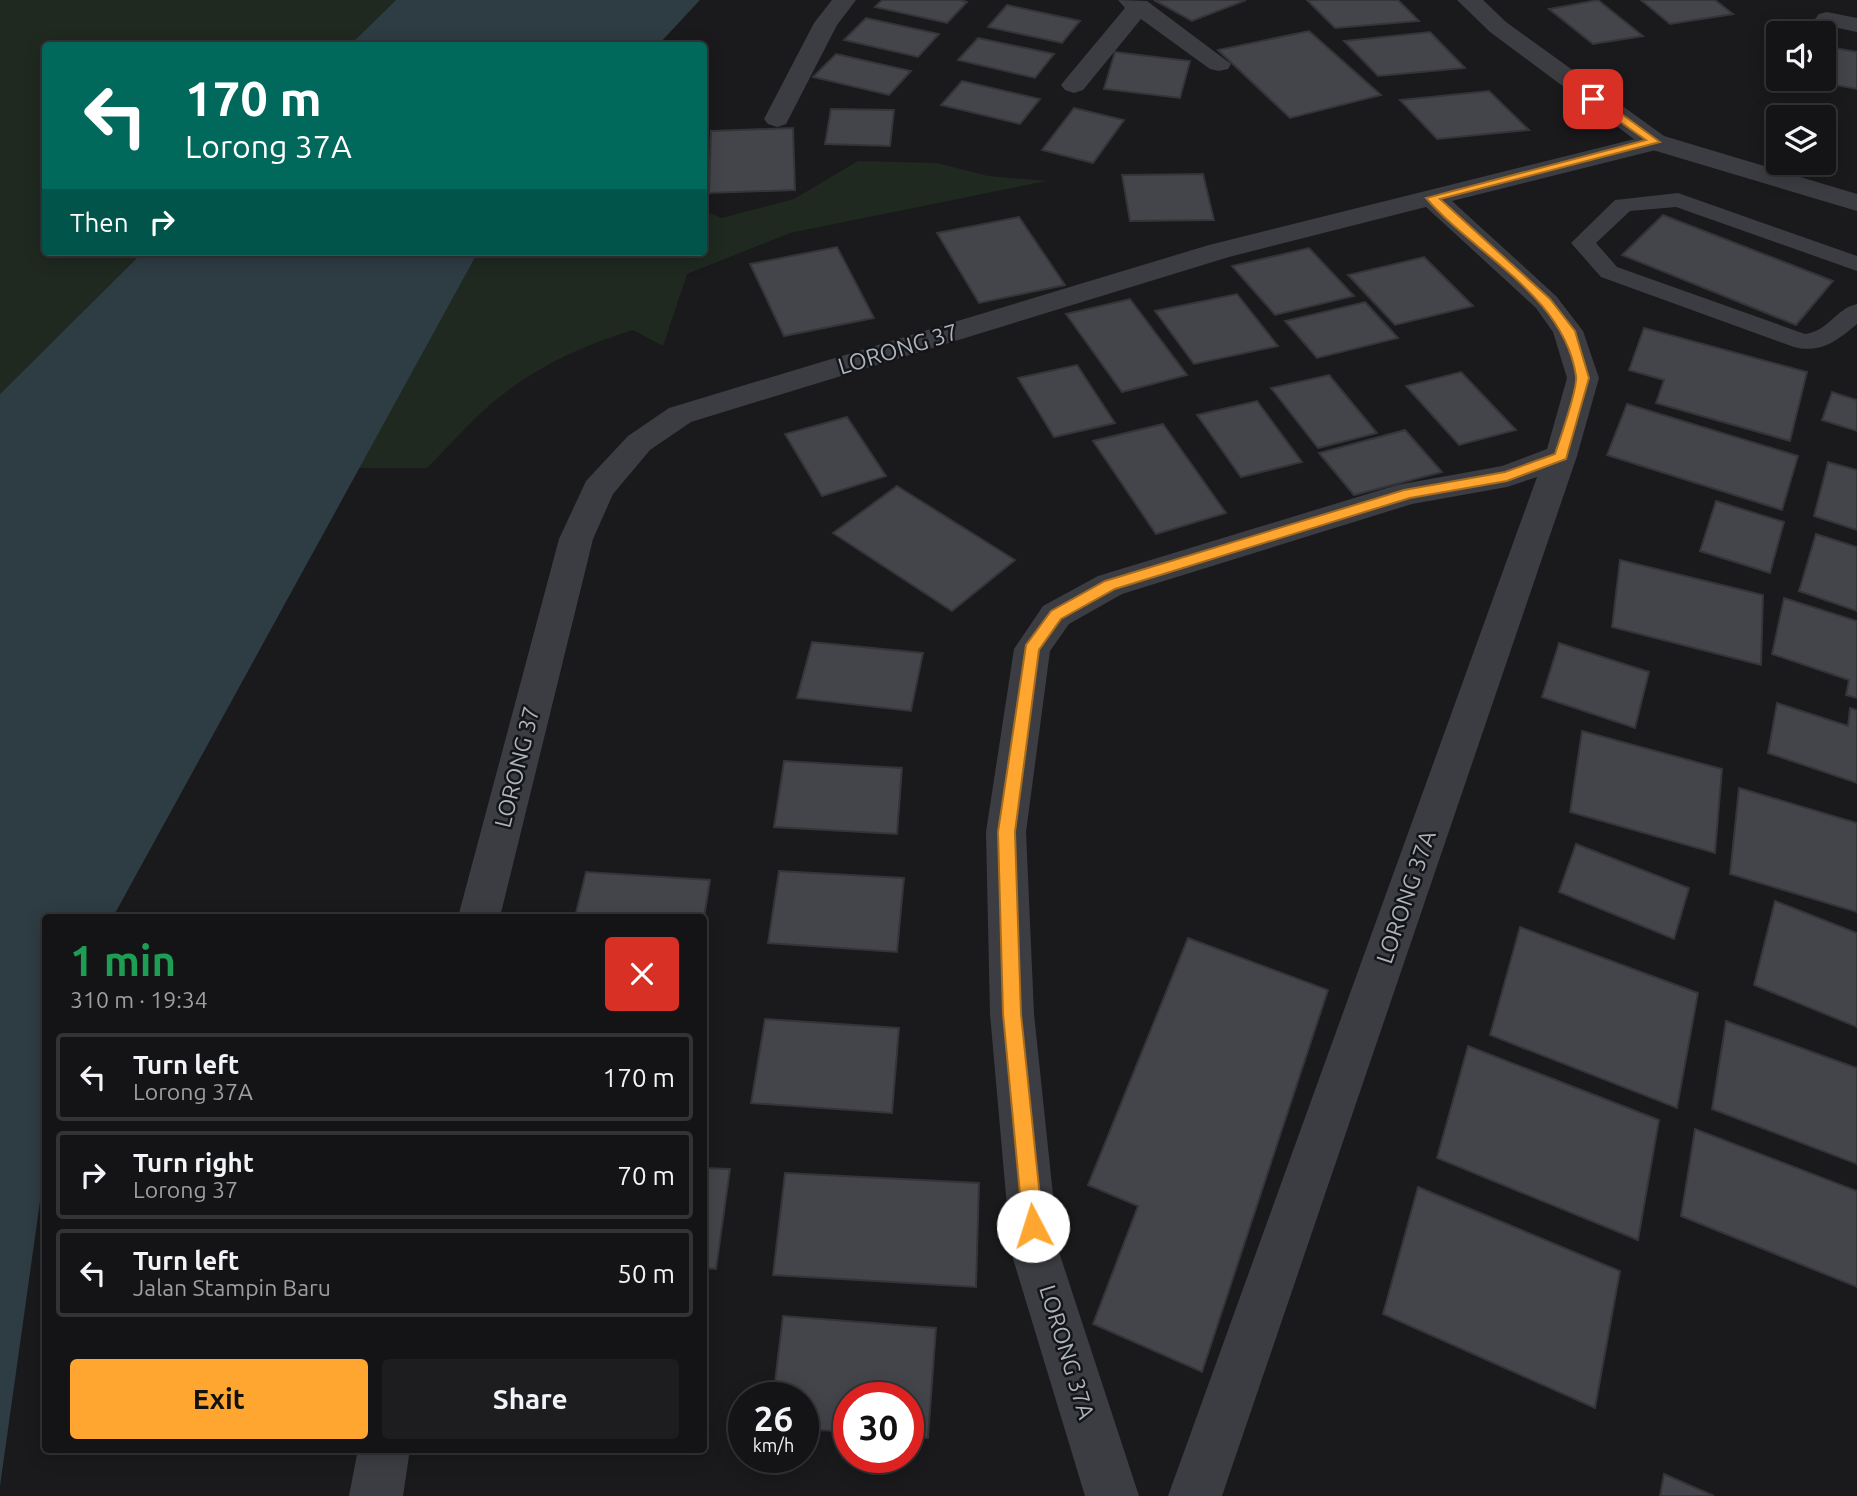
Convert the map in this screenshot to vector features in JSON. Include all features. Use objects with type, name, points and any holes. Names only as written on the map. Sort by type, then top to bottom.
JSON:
[{"type":"street","points":[[777,119],[826,23],[844,0]]},
{"type":"street","points":[[1469,0],[1498,27],[1654,142],[1857,202]]},
{"type":"street","points":[[1073,85],[1135,3],[1219,64]]},
{"type":"street","points":[[1827,19],[1857,25]]},
{"type":"street","name":"LORONG 37","points":[[480,914],[576,539],[598,489],[639,443],[680,415],[1219,251],[1654,142]]},
{"type":"street","name":"LORONG 37A","points":[[1195,1496],[1561,456],[1583,378],[1568,331],[1546,302],[1432,198]]},
{"type":"street","name":"LORONG 37A","points":[[1112,1496],[1035,1252],[1012,1014],[1006,832],[1032,649],[1056,615],[1110,585],[1409,493],[1507,476],[1561,456]]},
{"type":"street","points":[[376,1496],[383,1453]]},
{"type":"lane","points":[[1857,264],[1678,200],[1623,205],[1583,243],[1609,272],[1803,342],[1825,339],[1857,311]]},
{"type":"green space","points":[[0,0],[396,0],[353,42],[42,42],[42,256],[139,256],[0,394]]},
{"type":"green space","points":[[858,161],[937,163],[988,176],[1047,181],[790,233],[687,274],[663,346],[633,330],[595,343],[541,369],[507,391],[427,468],[359,468],[476,256],[707,256],[707,212],[722,218],[794,199]]},
{"type":"shaded area","points":[[396,0],[700,0],[661,42],[353,42]]},
{"type":"shaded area","points":[[139,256],[476,256],[115,914],[42,914],[42,1187],[0,1486],[0,394]]},
{"type":"building","points":[[882,0],[967,2],[947,23],[875,7]]},
{"type":"building","points":[[1154,0],[1246,0],[1192,21]]},
{"type":"building","points":[[1307,0],[1398,0],[1419,21],[1335,28]]},
{"type":"building","points":[[1598,0],[1643,36],[1593,44],[1549,9]]},
{"type":"building","points":[[1641,0],[1715,0],[1733,14],[1670,24]]},
{"type":"building","points":[[1007,5],[1080,21],[1062,43],[988,27]]},
{"type":"building","points":[[866,18],[939,34],[918,57],[844,40]]},
{"type":"building","points":[[1309,31],[1381,95],[1290,118],[1218,50]]},
{"type":"building","points":[[1430,32],[1465,68],[1378,76],[1344,41]]},
{"type":"building","points":[[978,38],[1054,54],[1035,78],[958,60]]},
{"type":"building","points":[[1836,48],[1857,52],[1857,89],[1836,85]]},
{"type":"building","points":[[1115,52],[1190,61],[1180,98],[1104,89]]},
{"type":"building","points":[[836,54],[911,71],[889,95],[813,77]]},
{"type":"building","points":[[962,81],[1040,99],[1020,124],[941,105]]},
{"type":"building","points":[[1489,91],[1529,130],[1437,139],[1400,100]]},
{"type":"building","points":[[1074,108],[1124,120],[1093,163],[1042,150]]},
{"type":"building","points":[[831,109],[894,110],[890,146],[825,144]]},
{"type":"building","points":[[793,128],[795,190],[709,193],[711,131]]},
{"type":"building","points":[[1203,174],[1214,220],[1130,221],[1122,175]]},
{"type":"building","points":[[1663,215],[1833,281],[1796,325],[1622,255]]},
{"type":"building","points":[[1019,217],[1065,285],[979,303],[937,233]]},
{"type":"building","points":[[837,247],[874,318],[784,336],[750,264]]},
{"type":"building","points":[[1309,248],[1354,296],[1275,315],[1232,266]]},
{"type":"building","points":[[1424,257],[1473,306],[1395,325],[1348,275]]},
{"type":"building","points":[[1237,294],[1278,346],[1194,364],[1155,311]]},
{"type":"building","points":[[1130,299],[1187,375],[1122,392],[1066,314]]},
{"type":"building","points":[[1365,302],[1398,338],[1317,358],[1285,321]]},
{"type":"building","points":[[1644,328],[1807,372],[1790,441],[1656,403],[1664,380],[1629,370]]},
{"type":"building","points":[[1077,365],[1115,423],[1054,437],[1018,378]]},
{"type":"building","points":[[1461,372],[1516,430],[1459,445],[1406,386]]},
{"type":"building","points":[[1329,375],[1377,433],[1318,448],[1271,388]]},
{"type":"building","points":[[1832,392],[1857,400],[1857,431],[1822,420]]},
{"type":"building","points":[[1257,401],[1302,462],[1241,477],[1197,415]]},
{"type":"building","points":[[1627,404],[1798,456],[1782,510],[1607,455]]},
{"type":"building","points":[[847,417],[886,476],[822,496],[785,434]]},
{"type":"building","points":[[1163,424],[1226,513],[1156,534],[1093,441]]},
{"type":"building","points":[[1405,430],[1442,472],[1354,495],[1319,453]]},
{"type":"building","points":[[1828,462],[1857,470],[1857,530],[1814,516]]},
{"type":"building","points":[[897,486],[1015,560],[952,611],[833,533]]},
{"type":"building","points":[[1716,501],[1784,522],[1770,573],[1700,551]]},
{"type":"building","points":[[1816,534],[1857,547],[1857,611],[1799,591]]},
{"type":"building","points":[[1620,560],[1763,595],[1761,665],[1612,627]]},
{"type":"building","points":[[1784,598],[1857,621],[1857,698],[1846,695],[1849,680],[1772,654]]},
{"type":"building","points":[[812,642],[923,653],[911,711],[797,698]]},
{"type":"building","points":[[1559,643],[1649,672],[1635,728],[1542,697]]},
{"type":"building","points":[[1777,703],[1848,726],[1850,708],[1857,710],[1857,783],[1768,753]]},
{"type":"building","points":[[1582,731],[1722,769],[1715,853],[1570,812]]},
{"type":"building","points":[[784,761],[902,768],[897,834],[774,827]]},
{"type":"building","points":[[1739,788],[1857,823],[1857,912],[1730,874]]},
{"type":"building","points":[[1576,844],[1689,888],[1674,939],[1559,892]]},
{"type":"building","points":[[779,871],[904,878],[897,952],[768,943]]},
{"type":"building","points":[[586,872],[710,880],[705,914],[576,914]]},
{"type":"building","points":[[1775,901],[1857,933],[1857,1027],[1754,985]]},
{"type":"building","points":[[1520,927],[1698,993],[1677,1108],[1490,1035]]},
{"type":"building","points":[[1188,938],[1328,990],[1202,1372],[1093,1324],[1138,1206],[1088,1185]]},
{"type":"building","points":[[765,1019],[899,1028],[892,1113],[751,1103]]},
{"type":"building","points":[[1726,1021],[1857,1068],[1857,1164],[1712,1109]]},
{"type":"building","points":[[1468,1046],[1659,1120],[1638,1240],[1437,1158]]},
{"type":"building","points":[[1695,1129],[1857,1191],[1857,1287],[1681,1216]]},
{"type":"building","points":[[707,1168],[730,1169],[716,1269],[707,1268]]},
{"type":"building","points":[[785,1173],[979,1183],[976,1287],[773,1275]]},
{"type":"building","points":[[1418,1187],[1620,1271],[1595,1408],[1383,1314]]},
{"type":"building","points":[[783,1316],[936,1328],[928,1438],[924,1438],[924,1382],[833,1382],[833,1431],[819,1430],[819,1382],[775,1382]]},
{"type":"building","points":[[1664,1474],[1714,1496],[1660,1496]]},
{"type":"route","points":[[1033,1226],[1012,1014],[1006,832],[1032,649],[1056,615],[1110,585],[1409,493],[1507,476],[1561,456],[1583,378],[1568,331],[1546,302],[1432,198],[1654,142],[1593,99]]}]
